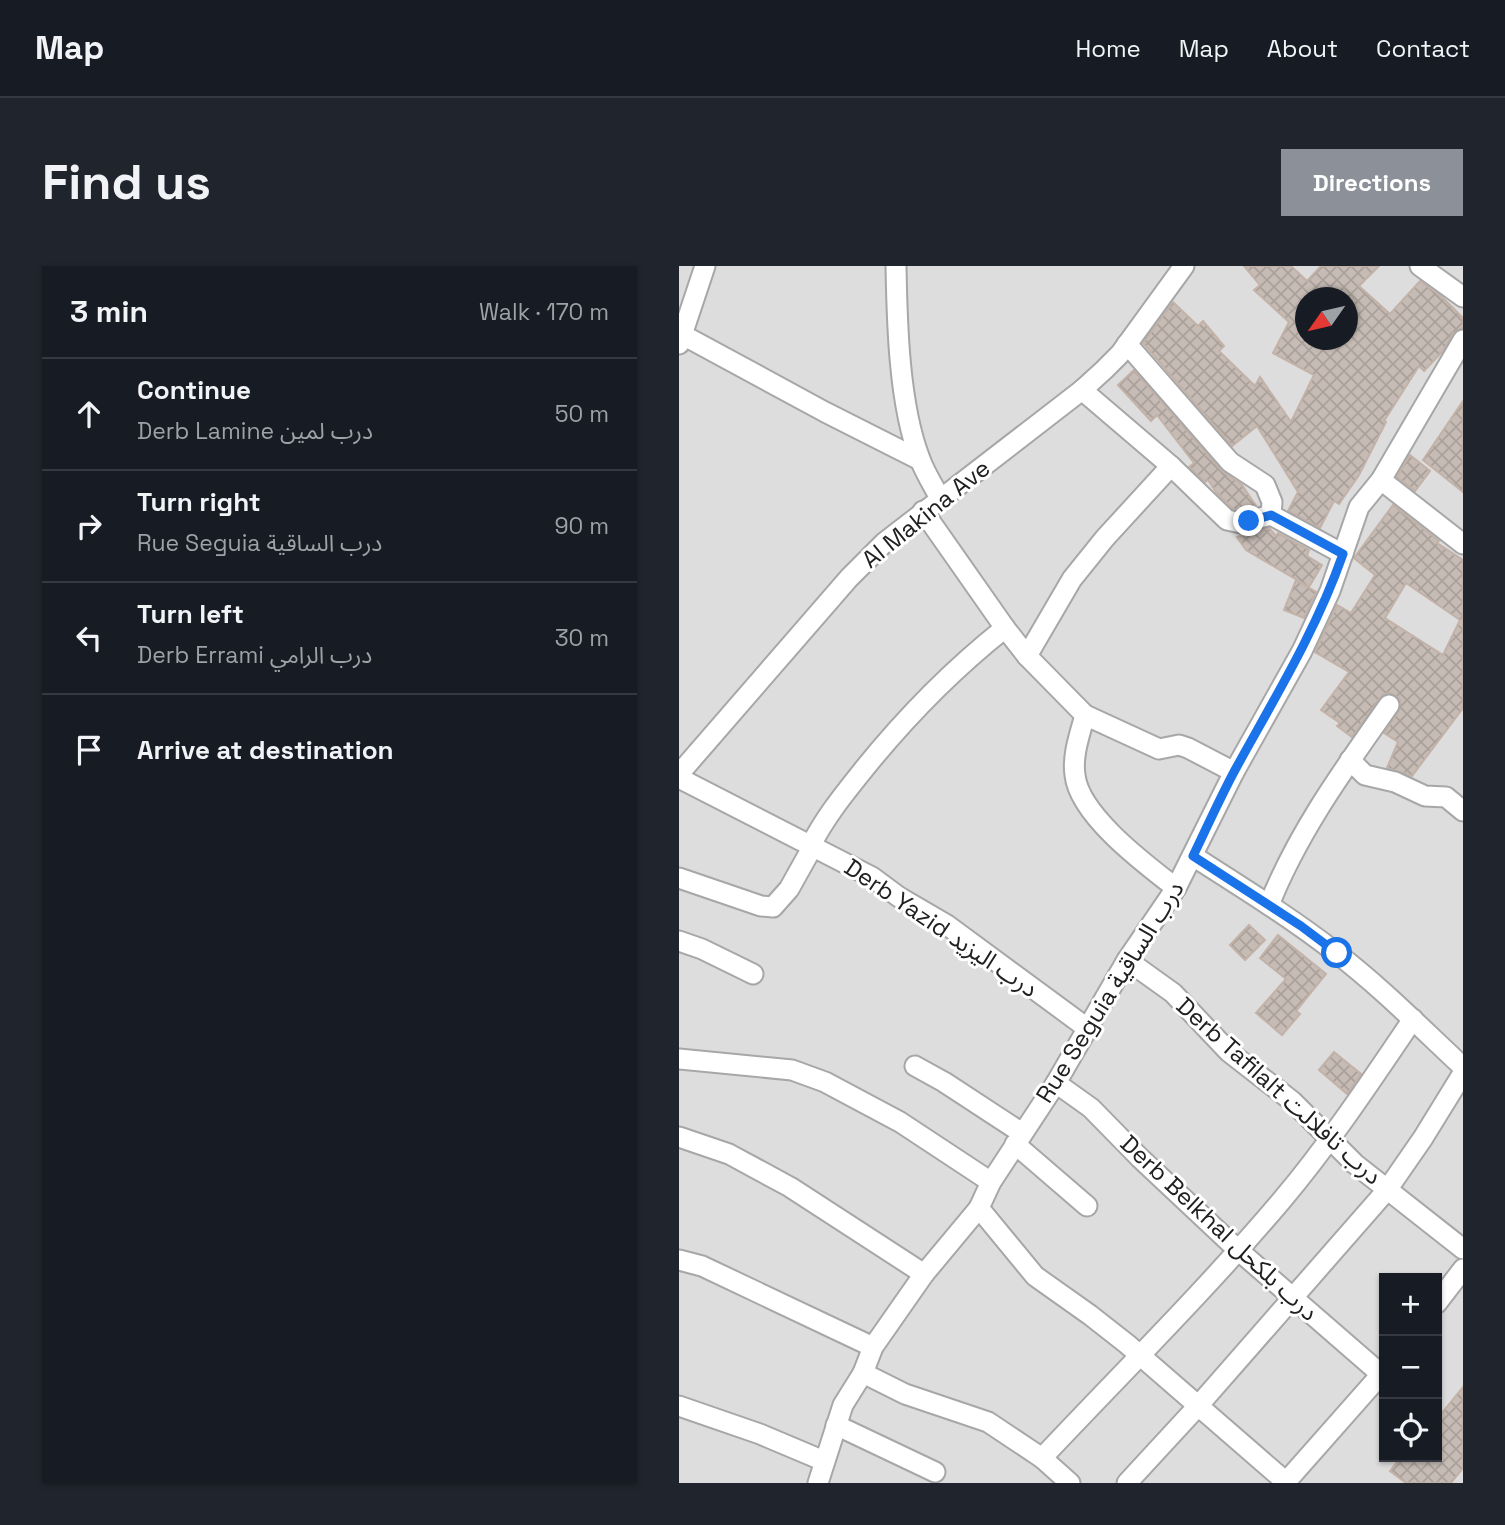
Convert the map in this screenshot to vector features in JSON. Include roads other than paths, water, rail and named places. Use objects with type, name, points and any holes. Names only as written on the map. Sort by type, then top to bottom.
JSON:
[{"type":"street","points":[[705,266],[681,340],[920,460]]},
{"type":"street","points":[[896,266],[908,417],[920,460],[940,498]]},
{"type":"street","name":"Al Makina Ave","points":[[679,776],[849,578],[885,542],[1081,390],[1120,354],[1185,266]]},
{"type":"street","points":[[1420,266],[1463,297]]},
{"type":"street","name":"Rue Seguia درب الساقية","points":[[819,1483],[843,1405],[863,1373],[873,1347],[924,1274],[979,1208],[991,1182],[1056,1083],[1127,960],[1176,888],[1234,772],[1302,651],[1331,591],[1359,507],[1381,480],[1463,340]]},
{"type":"street","points":[[1127,344],[1230,462],[1265,485],[1272,502],[1271,515]]},
{"type":"street","points":[[1081,390],[1171,466],[1227,520],[1241,523],[1271,515],[1343,554]]},
{"type":"street","points":[[1027,656],[1058,600],[1078,571],[1171,466]]},
{"type":"street","points":[[1381,480],[1463,544]]},
{"type":"street","points":[[923,511],[1027,656],[1085,715],[1159,749],[1179,745],[1188,748],[1234,772]]},
{"type":"street","points":[[679,877],[761,906],[773,906],[789,889],[830,810],[843,793],[929,694],[1005,628]]},
{"type":"street","points":[[1269,905],[1304,831],[1389,705]]},
{"type":"street","points":[[1085,715],[1075,758],[1077,785],[1111,833],[1176,888]]},
{"type":"street","points":[[1350,760],[1364,775],[1395,782],[1425,796],[1446,797],[1463,811]]},
{"type":"street","name":"Derb Yazid درب اليزيد","points":[[679,776],[872,877],[899,897],[947,925],[1087,1028]]},
{"type":"street","points":[[1193,856],[1337,953],[1463,1067]]},
{"type":"street","points":[[679,941],[754,974]]},
{"type":"street","name":"Derb Tafilalt درب تافلالت","points":[[1127,960],[1173,993],[1229,1052],[1292,1101],[1355,1164],[1463,1249]]},
{"type":"street","points":[[1042,1458],[1238,1250],[1330,1140],[1413,1019]]},
{"type":"street","points":[[679,1059],[792,1070],[825,1082],[900,1122],[991,1182]]},
{"type":"street","points":[[915,1066],[944,1082],[1019,1139],[1087,1206]]},
{"type":"street","points":[[1127,1483],[1387,1190],[1463,1073]]},
{"type":"street","name":"Derb Belkhal درب بلكحل","points":[[1056,1083],[1091,1108],[1238,1250],[1379,1370]]},
{"type":"street","points":[[679,1137],[729,1154],[790,1187],[924,1274]]},
{"type":"street","points":[[979,1208],[1035,1276],[1140,1354],[1285,1482],[1379,1377]]},
{"type":"street","points":[[679,1260],[702,1266],[873,1347]]},
{"type":"street","points":[[1442,1296],[1463,1269]]},
{"type":"street","points":[[863,1373],[905,1394],[988,1422],[1042,1458],[1070,1483]]},
{"type":"street","points":[[679,1406],[760,1434],[824,1461]]},
{"type":"street","points":[[836,1425],[936,1472]]}]
